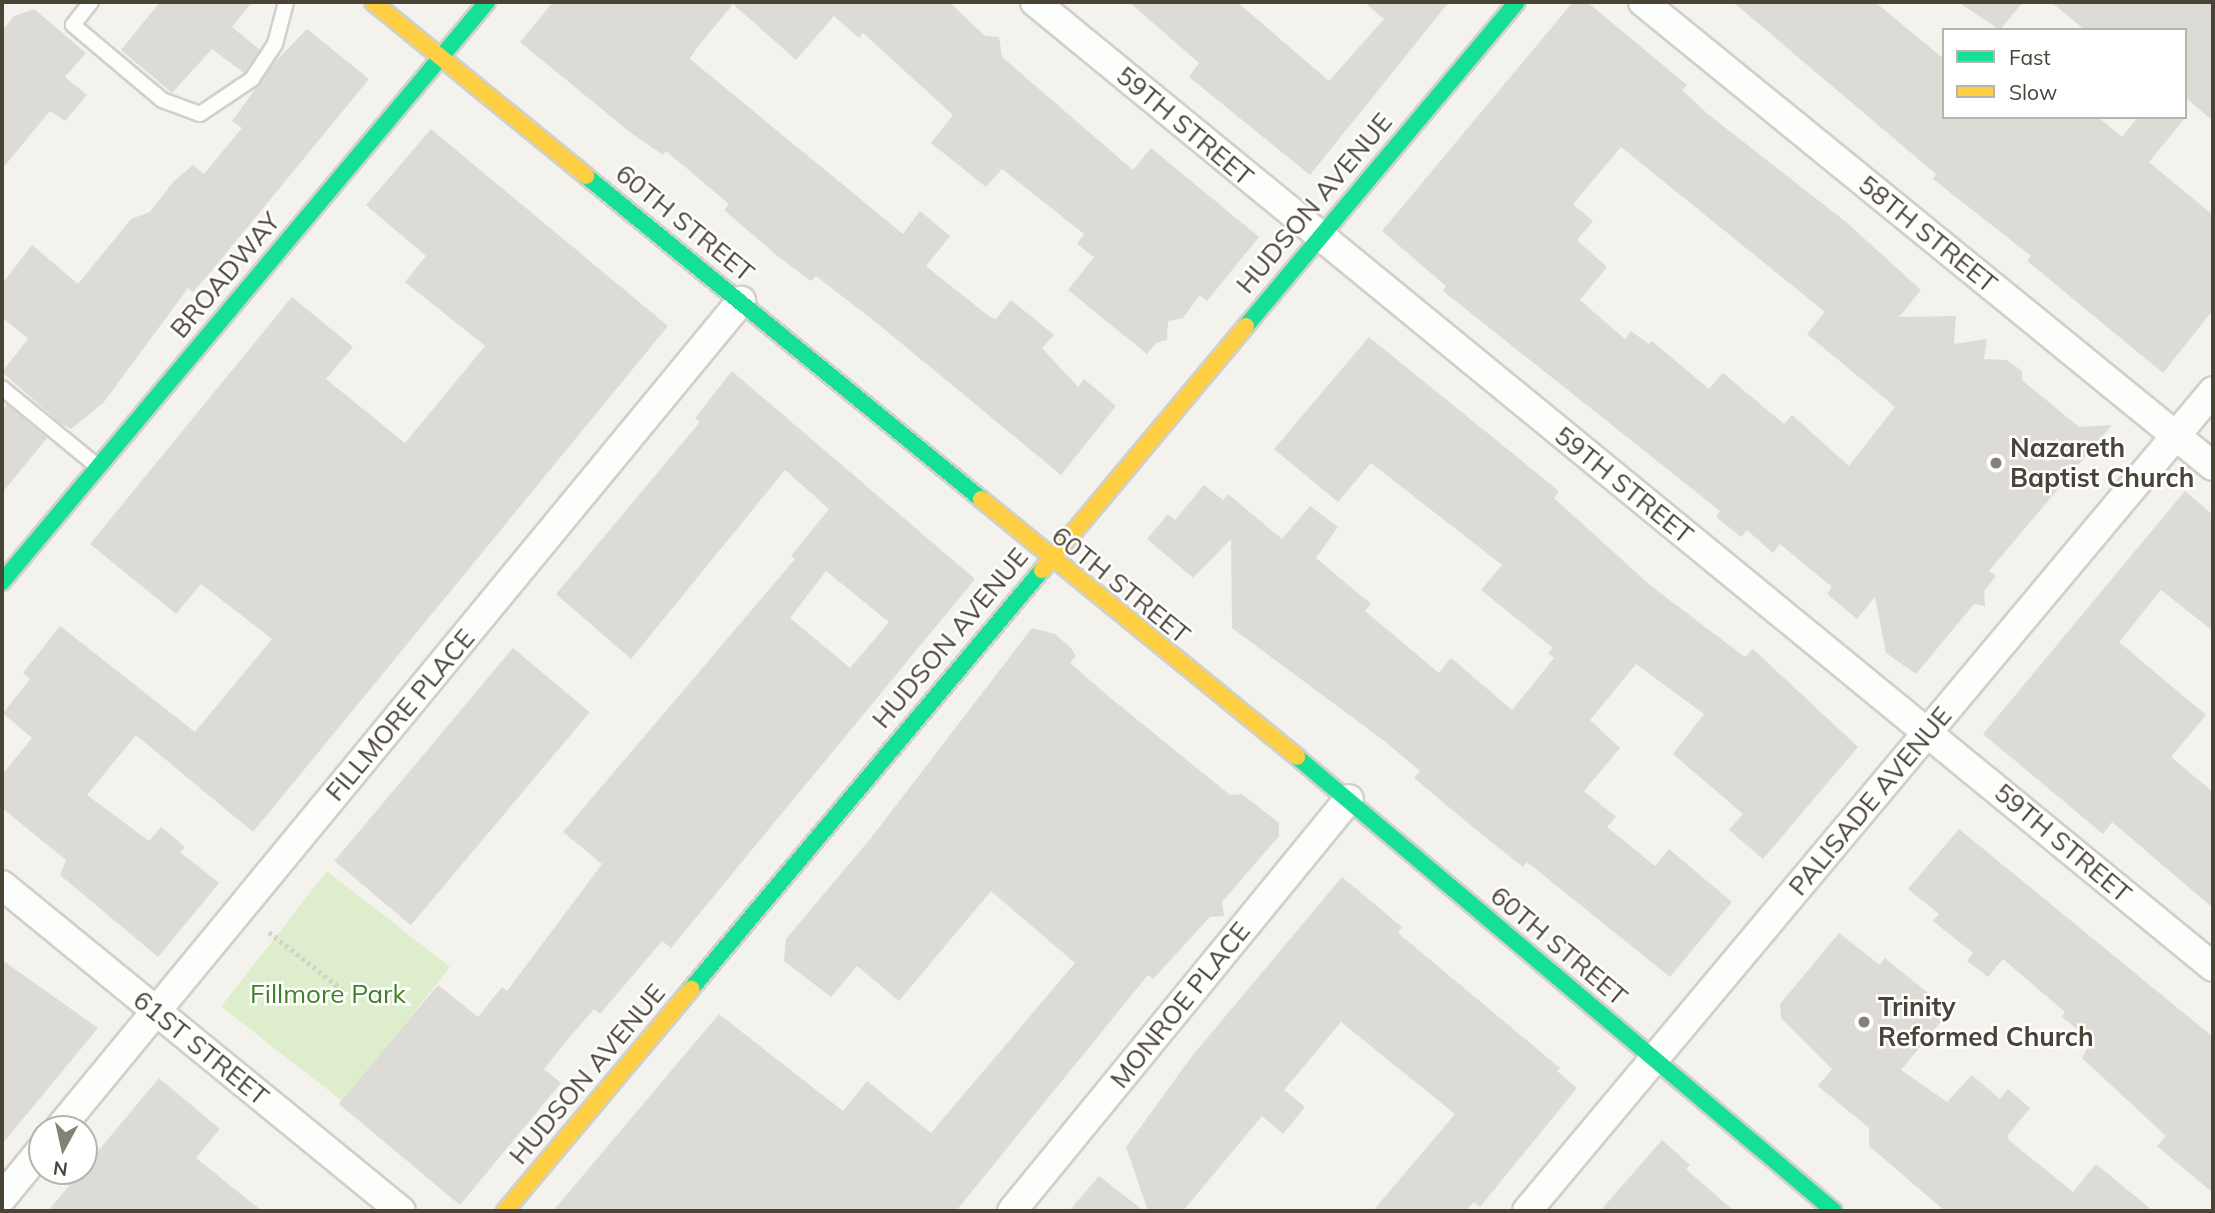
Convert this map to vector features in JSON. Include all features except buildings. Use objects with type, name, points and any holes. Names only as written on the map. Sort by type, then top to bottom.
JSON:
[{"type":"street","name":"60TH STREET","points":[[373,2],[741,301],[1048,558],[1349,799],[1834,1211]]},
{"type":"street","name":"BROADWAY","points":[[2,582],[487,2]]},
{"type":"street","name":"59TH STREET","points":[[1035,2],[1317,236],[1929,732],[2213,967]]},
{"type":"street","name":"HUDSON AVENUE","points":[[505,1211],[1317,236],[1517,2]]},
{"type":"street","name":"58TH STREET","points":[[1643,2],[2213,466]]},
{"type":"street","name":"FILLMORE PLACE","points":[[71,1115],[741,301]]},
{"type":"street","name":"PALISADE AVENUE","points":[[1527,1211],[2213,391]]},
{"type":"street","name":"MONROE PLACE","points":[[1012,1211],[1349,799]]},
{"type":"street","name":"61ST STREET","points":[[2,885],[401,1211]]},
{"type":"street","points":[[2,1198],[28,1166]]},
{"type":"lane","points":[[92,2],[73,25],[162,100],[200,114],[252,79],[275,44],[286,2]]},
{"type":"lane","points":[[2,388],[97,466]]},
{"type":"path","points":[[269,932],[344,990]]},
{"type":"green space","name":"Fillmore Park","points":[[327,871],[450,967],[344,1103],[221,1007]]},
{"type":"traffic: fast","points":[[2,582],[487,2]]},
{"type":"traffic: fast","points":[[1246,326],[1517,2]]},
{"type":"traffic: fast","points":[[586,176],[981,499]]},
{"type":"traffic: fast","points":[[691,989],[1042,570]]},
{"type":"traffic: fast","points":[[1297,757],[1834,1211]]},
{"type":"traffic: slow","points":[[373,2],[586,176]]},
{"type":"traffic: slow","points":[[1042,570],[1246,326]]},
{"type":"traffic: slow","points":[[981,499],[1297,757]]},
{"type":"traffic: slow","points":[[505,1211],[691,989]]},
{"type":"place","name":"Nazareth Baptist Church","points":[[1996,463]]},
{"type":"place","name":"Trinity Reformed Church","points":[[1864,1022]]}]
